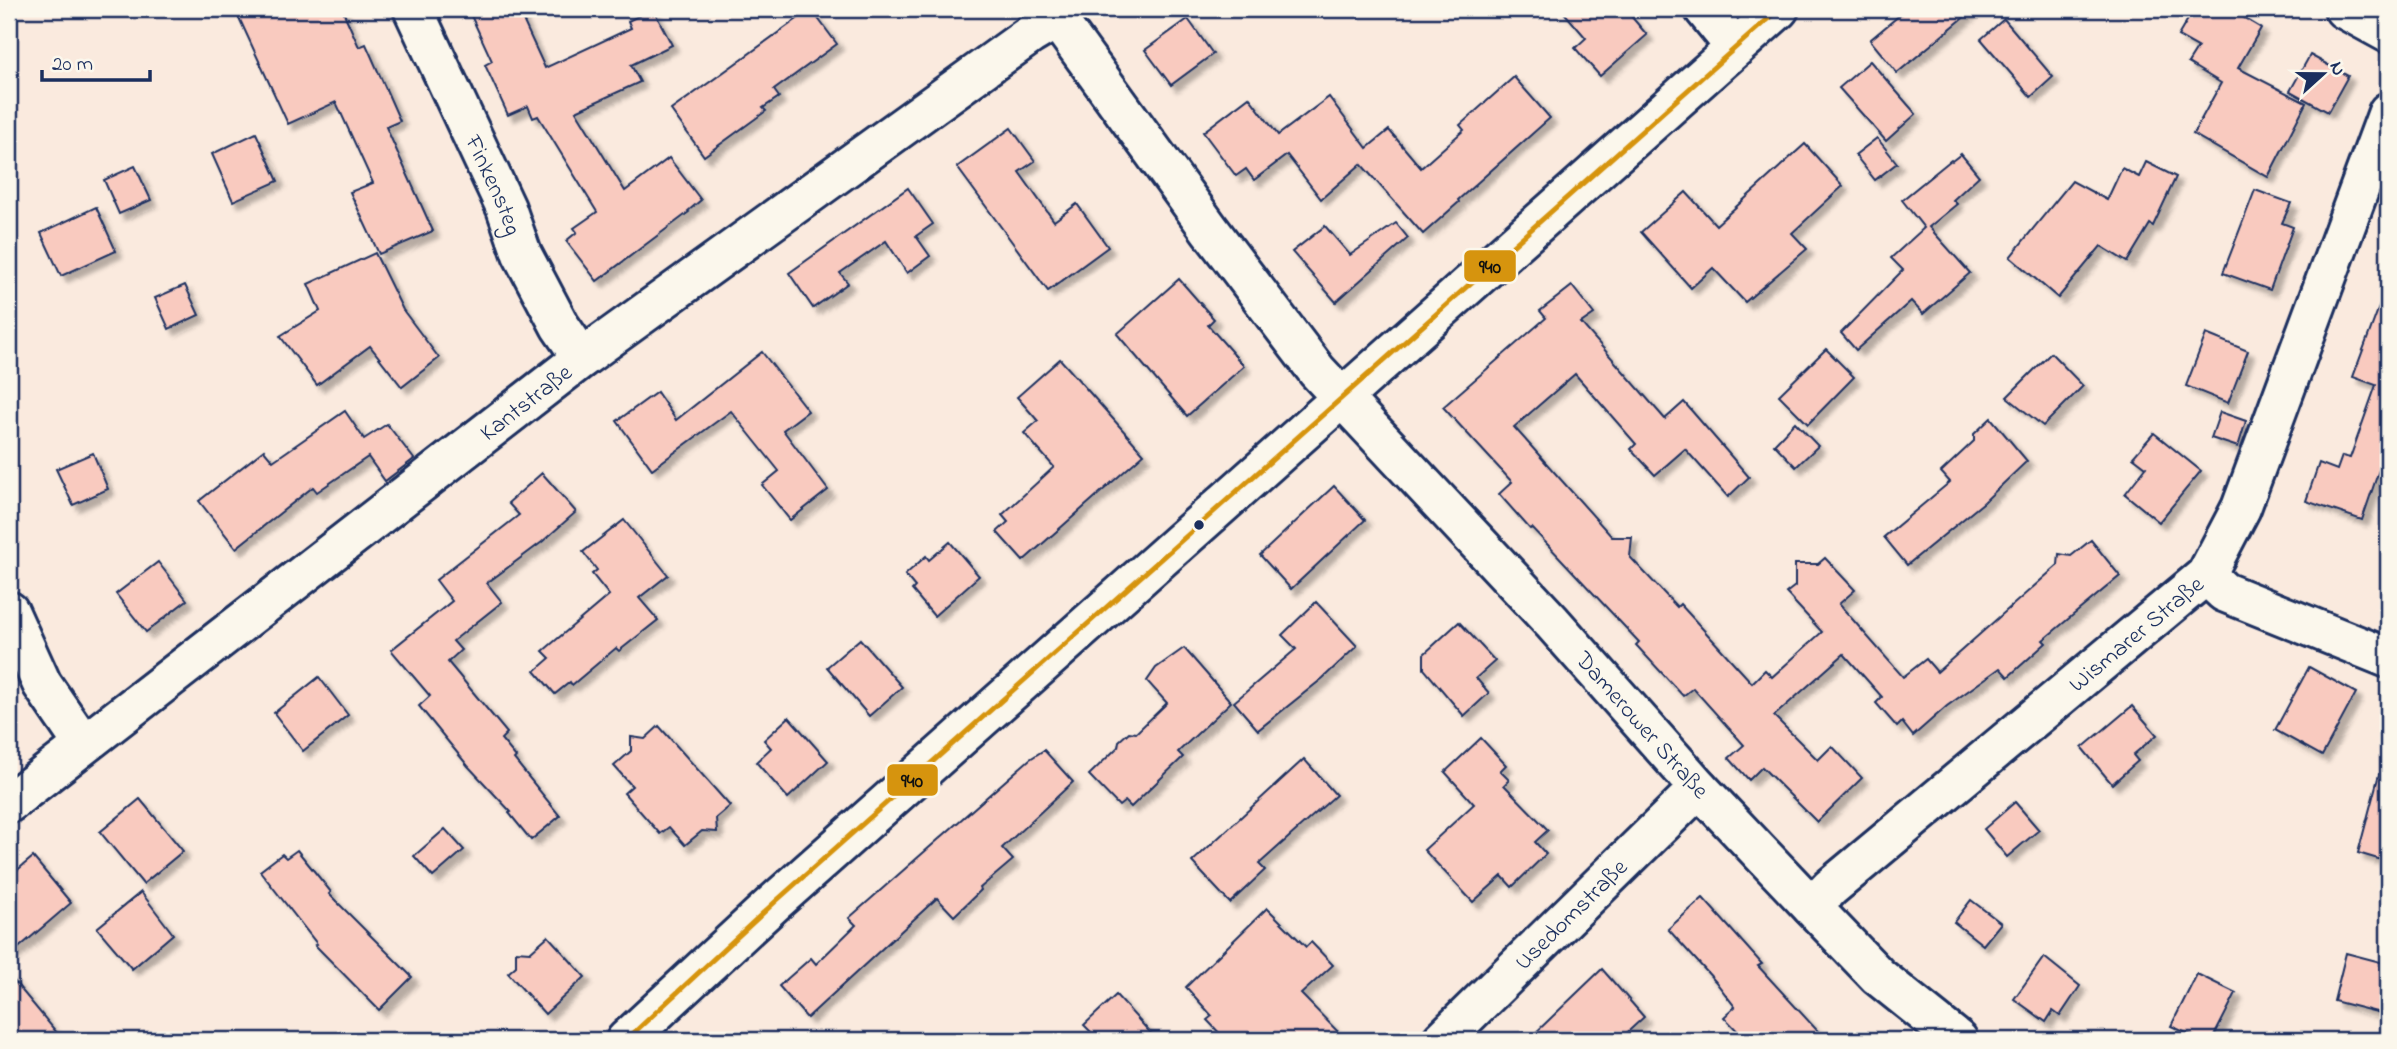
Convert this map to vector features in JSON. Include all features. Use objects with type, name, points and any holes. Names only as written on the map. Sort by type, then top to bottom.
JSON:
[{"type":"street","name":"Finkensteg","points":[[413,9],[506,208],[522,254],[560,326],[582,358]]},
{"type":"street","points":[[1704,9],[1735,47]]},
{"type":"street","points":[[626,1040],[775,902],[1779,9]]},
{"type":"street","points":[[2344,9],[2388,33]]},
{"type":"street","name":"Kantstraße","points":[[9,803],[582,358],[1055,14]]},
{"type":"street","name":"Damerower Straße","points":[[1055,14],[1311,363],[1552,622],[1699,788],[1812,907],[1878,976],[1958,1040]]},
{"type":"street","name":"Wismarer Straße","points":[[1812,907],[1830,888],[2206,575],[2241,508],[2388,112]]},
{"type":"street","points":[[2206,575],[2224,592],[2388,658]]},
{"type":"street","points":[[9,611],[42,684],[83,744]]},
{"type":"street","name":"Usedomstraße","points":[[1442,1040],[1699,788]]},
{"type":"building","points":[[235,9],[342,9],[359,47],[366,44],[400,121],[386,127],[433,231],[379,254],[350,192],[373,183],[336,102],[288,124]]},
{"type":"building","points":[[468,9],[518,9],[545,68],[631,28],[628,21],[653,9],[672,45],[631,65],[640,82],[576,111],[625,191],[669,158],[701,200],[597,281],[566,241],[577,232],[574,228],[597,212],[538,116],[533,118],[528,106],[508,115],[485,65],[492,61]]},
{"type":"building","points":[[811,9],[837,44],[774,90],[779,97],[763,108],[766,111],[704,156],[671,110]]},
{"type":"building","points":[[1561,9],[1625,9],[1647,35],[1600,76],[1575,48],[1586,38]]},
{"type":"building","points":[[1907,9],[1974,9],[1897,73],[1870,40]]},
{"type":"building","points":[[2194,9],[2229,9],[2261,28],[2238,68],[2306,103],[2268,177],[2193,134],[2221,83],[2188,63],[2198,47],[2178,36]]},
{"type":"building","points":[[1188,19],[1213,54],[1171,85],[1145,50]]},
{"type":"building","points":[[2004,19],[2053,77],[2031,97],[1981,39]]},
{"type":"building","points":[[2310,55],[2348,76],[2328,112],[2290,91]]},
{"type":"building","points":[[1870,61],[1916,114],[1886,141],[1839,88]]},
{"type":"building","points":[[1514,77],[1550,118],[1423,234],[1361,164],[1321,199],[1287,155],[1254,180],[1246,169],[1236,176],[1203,132],[1249,97],[1278,135],[1329,97],[1367,148],[1389,130],[1421,168],[1464,130],[1460,125]]},
{"type":"building","points":[[1011,128],[1035,161],[1019,172],[1054,221],[1077,204],[1108,247],[1048,291],[957,167]]},
{"type":"building","points":[[256,133],[278,181],[233,201],[212,154]]},
{"type":"building","points":[[1877,138],[1897,163],[1875,180],[1855,155]]},
{"type":"building","points":[[1805,144],[1843,186],[1792,233],[1807,249],[1745,302],[1713,268],[1691,288],[1641,232],[1686,192],[1716,225]]},
{"type":"building","points":[[1961,154],[1979,176],[1953,200],[1957,204],[1929,227],[1970,273],[1923,314],[1911,301],[1856,350],[1841,333],[1903,270],[1891,258],[1924,228],[1902,200]]},
{"type":"building","points":[[2146,162],[2176,177],[2153,226],[2150,224],[2127,262],[2101,246],[2058,298],[2010,257],[2072,181],[2107,200],[2122,168],[2139,177]]},
{"type":"building","points":[[135,166],[151,200],[119,214],[104,180]]},
{"type":"building","points":[[908,188],[933,224],[916,236],[930,256],[907,273],[886,241],[840,273],[848,283],[813,308],[789,273]]},
{"type":"building","points":[[2255,190],[2291,203],[2282,223],[2293,227],[2270,290],[2223,273]]},
{"type":"building","points":[[96,207],[116,251],[61,276],[41,233]]},
{"type":"building","points":[[1396,223],[1408,238],[1336,302],[1292,252],[1325,226],[1350,255]]},
{"type":"building","points":[[375,253],[403,310],[439,358],[402,387],[370,346],[317,385],[280,336],[320,311],[308,284]]},
{"type":"building","points":[[1179,279],[1214,319],[1208,325],[1244,366],[1187,416],[1117,334]]},
{"type":"building","points":[[185,285],[199,315],[169,329],[155,298]]},
{"type":"building","points":[[1572,286],[1594,314],[1581,323],[1665,419],[1684,402],[1749,477],[1728,497],[1685,449],[1655,475],[1631,449],[1636,444],[1575,374],[1514,427],[1612,537],[1632,537],[1630,557],[1677,607],[1680,604],[1752,683],[1765,670],[1772,677],[1822,632],[1786,593],[1795,586],[1795,564],[1818,564],[1825,558],[1855,590],[1839,604],[1903,677],[1926,659],[1937,672],[2058,565],[2059,554],[2071,556],[2091,540],[2120,576],[2043,640],[2046,643],[2008,677],[2000,668],[1947,706],[1913,736],[1902,722],[1897,727],[1876,703],[1882,697],[1844,654],[1774,716],[1818,760],[1832,746],[1862,778],[1817,822],[1762,767],[1749,780],[1729,758],[1744,745],[1693,688],[1683,696],[1636,645],[1639,642],[1532,528],[1530,529],[1499,494],[1512,482],[1443,407],[1546,318],[1540,311]]},
{"type":"building","points":[[2385,291],[2388,292],[2388,467],[2381,464],[2362,520],[2306,501],[2319,463],[2337,470],[2342,456],[2350,458],[2376,385],[2353,377]]},
{"type":"building","points":[[2206,334],[2248,351],[2228,403],[2186,386]]},
{"type":"building","points":[[1826,349],[1854,377],[1808,424],[1779,395]]},
{"type":"building","points":[[762,352],[808,411],[783,430],[828,490],[790,520],[762,485],[779,471],[731,411],[652,469],[617,421],[657,392],[676,420]]},
{"type":"building","points":[[2051,353],[2083,386],[2043,426],[2007,397]]},
{"type":"building","points":[[1060,359],[1144,454],[1023,561],[997,532],[1008,522],[1002,515],[1054,467],[1024,433],[1038,421],[1017,397]]},
{"type":"building","points":[[345,411],[364,439],[387,424],[414,459],[385,481],[368,457],[317,492],[313,487],[236,548],[199,501],[264,450],[273,461]]},
{"type":"building","points":[[2220,412],[2246,421],[2238,447],[2211,438]]},
{"type":"building","points":[[1991,418],[2027,461],[1983,503],[1907,565],[1884,537],[1950,482],[1941,472],[1974,441],[1974,434]]},
{"type":"building","points":[[1795,422],[1818,446],[1796,467],[1774,444]]},
{"type":"building","points":[[2154,433],[2201,471],[2159,522],[2125,494],[2146,467],[2133,457]]},
{"type":"building","points":[[93,453],[108,489],[73,505],[56,469]]},
{"type":"building","points":[[542,473],[576,512],[542,542],[487,583],[502,602],[453,641],[461,650],[448,662],[507,733],[501,739],[560,816],[531,840],[509,813],[511,812],[468,766],[419,706],[430,696],[391,650],[452,601],[436,580],[519,515],[508,503]]},
{"type":"building","points":[[1334,486],[1365,520],[1291,589],[1260,555]]},
{"type":"building","points":[[624,520],[668,575],[639,598],[658,620],[619,651],[616,648],[572,685],[570,682],[555,694],[535,671],[550,658],[543,651],[609,595],[592,574],[597,570],[583,552]]},
{"type":"building","points":[[950,542],[979,576],[934,616],[912,590],[915,587],[905,575],[926,556],[929,560]]},
{"type":"building","points":[[158,562],[187,600],[146,632],[116,594]]},
{"type":"building","points":[[1316,602],[1357,646],[1323,678],[1258,730],[1234,702],[1296,649],[1282,635]]},
{"type":"building","points":[[1459,622],[1495,661],[1476,678],[1489,693],[1464,716],[1424,669],[1424,654]]},
{"type":"building","points":[[860,639],[902,687],[869,716],[827,667]]},
{"type":"building","points":[[1184,648],[1231,702],[1178,752],[1183,757],[1131,807],[1125,801],[1119,806],[1089,775],[1118,747],[1119,741],[1129,732],[1136,733],[1167,703],[1147,681],[1156,668]]},
{"type":"building","points":[[2309,667],[2356,693],[2322,756],[2275,730]]},
{"type":"building","points":[[319,677],[348,715],[303,751],[274,713]]},
{"type":"building","points":[[2132,706],[2157,735],[2133,755],[2138,761],[2112,784],[2082,748]]},
{"type":"building","points":[[789,717],[828,761],[788,798],[756,762],[771,748],[764,740]]},
{"type":"building","points":[[659,726],[730,806],[716,818],[717,832],[702,831],[685,845],[669,827],[660,834],[624,793],[632,786],[614,766],[631,751],[631,737],[645,739]]},
{"type":"building","points":[[1481,738],[1506,765],[1500,771],[1509,780],[1504,785],[1548,830],[1535,842],[1546,854],[1512,887],[1502,876],[1473,902],[1424,850],[1474,804],[1445,772]]},
{"type":"building","points":[[1044,750],[1073,782],[1002,848],[1013,860],[980,888],[954,916],[937,898],[807,1018],[779,986],[811,958],[816,964],[856,925],[849,918],[1030,759]]},
{"type":"building","points":[[1304,759],[1336,795],[1259,864],[1265,870],[1230,903],[1192,862]]},
{"type":"building","points":[[2379,774],[2388,775],[2388,862],[2358,853]]},
{"type":"building","points":[[140,799],[183,851],[143,884],[100,832]]},
{"type":"building","points":[[2015,802],[2039,830],[2007,857],[1984,829]]},
{"type":"building","points":[[445,829],[464,850],[433,877],[414,856]]},
{"type":"building","points":[[297,850],[331,892],[329,894],[412,977],[379,1010],[315,945],[317,944],[260,871],[282,854],[286,858]]},
{"type":"building","points":[[33,857],[71,903],[9,956],[9,877]]},
{"type":"building","points":[[141,892],[173,934],[132,969],[97,928]]},
{"type":"building","points":[[1703,898],[1762,964],[1758,966],[1826,1040],[1746,1040],[1724,1017],[1735,1007],[1668,929]]},
{"type":"building","points":[[1971,900],[2001,923],[1983,945],[1954,922]]},
{"type":"building","points":[[1267,908],[1306,947],[1311,942],[1333,965],[1301,994],[1346,1040],[1226,1040],[1207,1020],[1212,1016],[1186,987]]},
{"type":"building","points":[[548,936],[585,977],[545,1014],[508,973],[516,966],[516,951],[530,952]]},
{"type":"building","points":[[2346,953],[2388,964],[2388,1015],[2334,1001]]},
{"type":"building","points":[[2044,957],[2080,986],[2060,1016],[2053,1011],[2046,1022],[2014,999]]},
{"type":"building","points":[[1602,969],[1644,1017],[1619,1040],[1528,1040]]},
{"type":"building","points":[[2197,974],[2236,993],[2212,1040],[2202,1040],[2171,1026]]},
{"type":"building","points":[[9,975],[63,1040],[9,1040]]},
{"type":"building","points":[[1116,995],[1157,1040],[1099,1040],[1084,1025]]},
{"type":"transit line","name":"940","points":[[626,1040],[775,902],[1779,9]]}]
